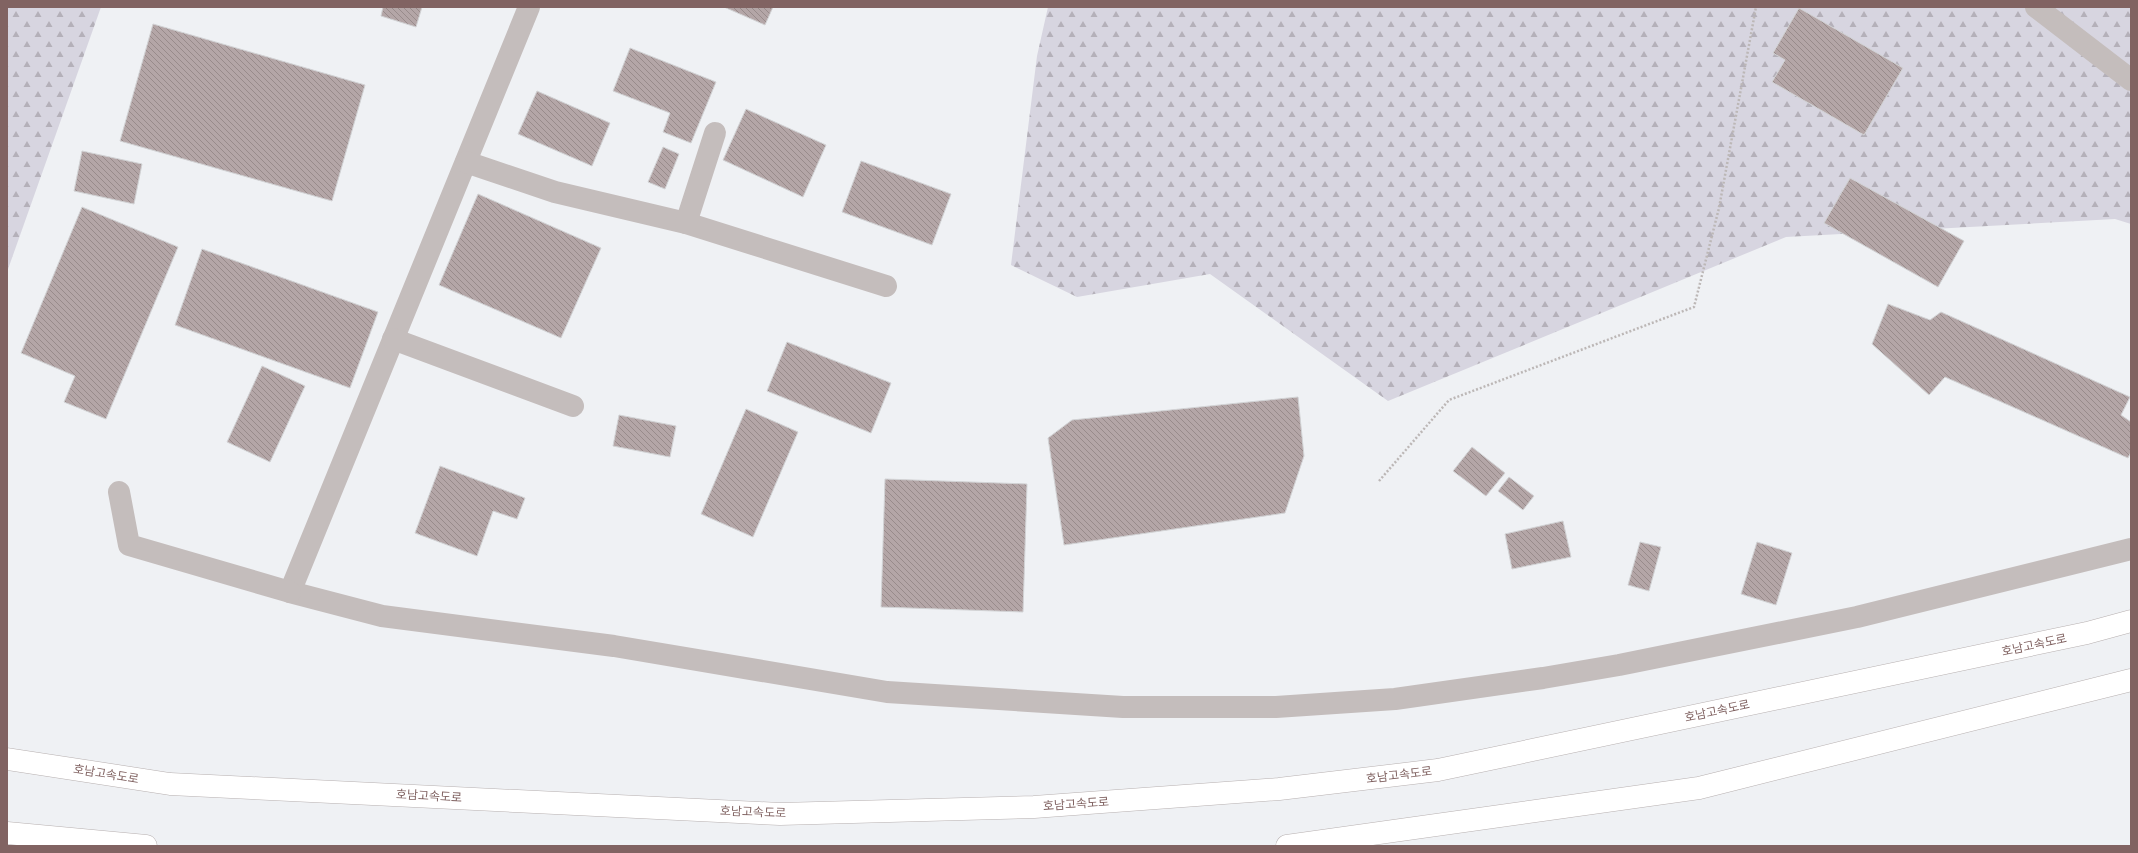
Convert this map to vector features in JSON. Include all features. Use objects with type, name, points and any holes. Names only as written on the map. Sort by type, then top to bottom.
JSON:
[{"type":"highway","name":"호남고속도로","points":[[7,759],[170,784],[772,814],[1034,807],[1279,789],[1438,770],[2079,635],[2131,621]]},
{"type":"highway","points":[[1287,846],[1699,788],[2131,680]]},
{"type":"highway","points":[[7,833],[146,846]]},
{"type":"lane","points":[[290,592],[529,7]]},
{"type":"lane","points":[[2036,7],[2131,80]]},
{"type":"lane","points":[[686,223],[715,133]]},
{"type":"lane","points":[[466,162],[555,192],[686,223],[886,286]]},
{"type":"lane","points":[[393,339],[573,406]]},
{"type":"lane","points":[[119,492],[129,545],[290,592],[382,616],[614,646],[888,692],[1123,708],[1276,707],[1395,699],[1543,678],[1611,666],[1856,617],[2131,549]]},
{"type":"path","points":[[1378,481],[1448,400],[1694,307],[1719,208],[1756,7]]},
{"type":"green space","points":[[7,7],[101,7],[7,272]]},
{"type":"green space","points":[[1048,7],[2131,7],[2131,224],[2115,219],[1786,237],[1388,401],[1210,274],[1077,297],[1011,265],[1037,56]]},
{"type":"building","points":[[383,7],[422,7],[416,27],[381,16]]},
{"type":"building","points":[[724,7],[773,7],[765,25]]},
{"type":"building","points":[[1799,8],[1903,68],[1864,135],[1772,82],[1785,60],[1773,53]]},
{"type":"building","points":[[153,24],[365,85],[332,201],[120,141]]},
{"type":"building","points":[[630,48],[716,82],[691,143],[663,132],[670,113],[613,91]]},
{"type":"building","points":[[537,91],[610,123],[592,166],[518,134]]},
{"type":"building","points":[[746,109],[826,145],[803,197],[723,160]]},
{"type":"building","points":[[663,147],[679,154],[665,189],[648,182]]},
{"type":"building","points":[[82,151],[142,164],[134,204],[74,191]]},
{"type":"building","points":[[861,161],[951,194],[932,245],[842,212]]},
{"type":"building","points":[[1850,178],[1964,241],[1938,287],[1824,223]]},
{"type":"building","points":[[478,194],[601,248],[561,338],[439,285]]},
{"type":"building","points":[[82,207],[178,247],[106,419],[64,402],[75,376],[21,353]]},
{"type":"building","points":[[202,249],[378,312],[350,388],[175,325]]},
{"type":"building","points":[[1888,304],[1930,320],[1941,312],[2130,397],[2121,415],[2131,422],[2131,452],[2128,458],[1945,377],[1929,395],[1872,344]]},
{"type":"building","points":[[787,342],[891,383],[871,433],[767,391]]},
{"type":"building","points":[[262,366],[305,386],[270,462],[227,442]]},
{"type":"building","points":[[1298,397],[1304,456],[1285,513],[1064,545],[1048,438],[1072,420]]},
{"type":"building","points":[[746,409],[798,432],[753,537],[701,514]]},
{"type":"building","points":[[619,415],[676,426],[670,457],[613,446]]},
{"type":"building","points":[[1472,447],[1505,473],[1486,496],[1453,471]]},
{"type":"building","points":[[440,466],[525,498],[517,519],[493,511],[477,556],[415,533]]},
{"type":"building","points":[[1509,477],[1534,496],[1523,510],[1498,491]]},
{"type":"building","points":[[885,479],[1027,484],[1023,612],[881,607]]},
{"type":"building","points":[[1563,521],[1571,557],[1512,569],[1505,534]]},
{"type":"building","points":[[1640,542],[1661,547],[1649,591],[1628,585]]},
{"type":"building","points":[[1757,542],[1792,553],[1776,605],[1741,594]]}]
